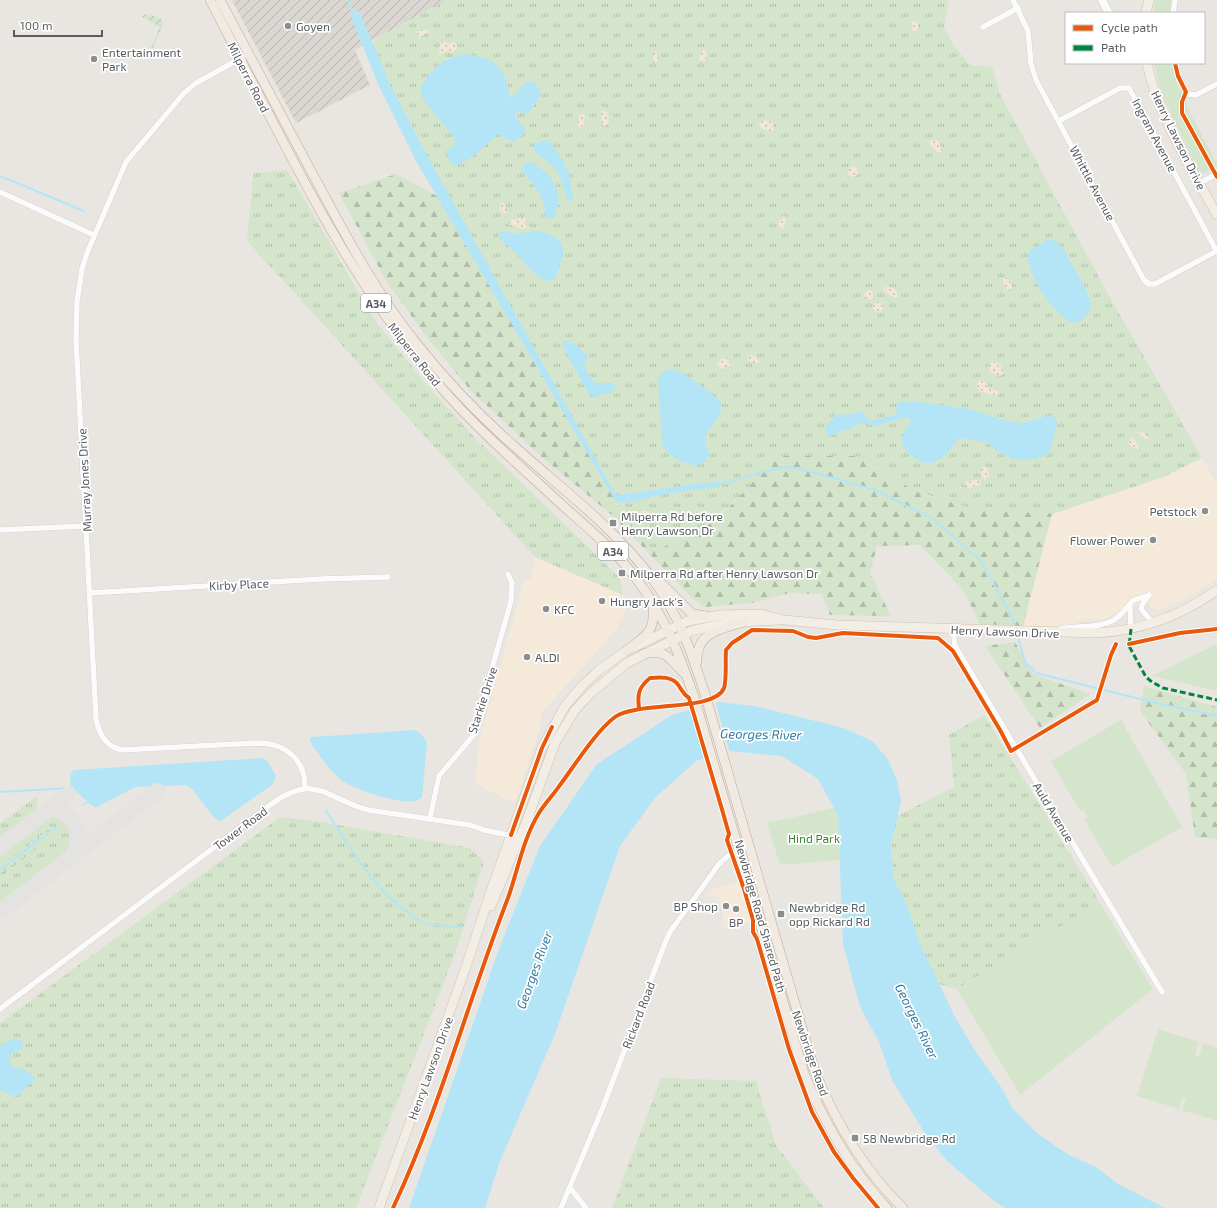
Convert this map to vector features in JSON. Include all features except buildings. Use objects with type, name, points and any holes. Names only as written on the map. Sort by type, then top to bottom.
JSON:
[{"type":"highway","name":"Milperra Road","points":[[210,0],[239,60],[335,236],[378,306],[402,339],[445,392],[481,430],[620,558],[637,579],[653,603],[671,635]]},
{"type":"highway","name":"Milperra Road","points":[[220,0],[348,240],[392,311],[416,343],[444,376],[489,423],[614,535],[636,559],[654,581],[682,630]]},
{"type":"highway","points":[[636,559],[689,612],[695,615],[707,616]]},
{"type":"highway","points":[[626,651],[651,629],[654,618],[653,603]]},
{"type":"highway","points":[[699,674],[697,656],[701,642],[717,630],[744,622]]},
{"type":"highway","name":"Newbridge Road","points":[[682,630],[699,674],[805,1041],[823,1091],[838,1123],[857,1154],[879,1182],[903,1208]]},
{"type":"highway","name":"Newbridge Road","points":[[671,635],[694,697],[804,1073],[821,1112],[838,1143],[872,1191],[887,1208]]},
{"type":"highway","points":[[643,654],[659,652],[666,654],[687,676]]},
{"type":"main road","points":[[1102,0],[1108,12]]},
{"type":"main road","points":[[1146,12],[1149,0]]},
{"type":"main road","name":"Henry Lawson Drive","points":[[1147,64],[1161,108],[1217,215]]},
{"type":"main road","name":"Henry Lawson Drive","points":[[682,630],[716,624],[784,620],[837,625],[1095,633],[1131,629],[1153,623],[1186,609],[1217,590]]},
{"type":"main road","name":"Henry Lawson Drive","points":[[379,1208],[480,928],[498,892],[542,748],[559,716],[582,686],[599,670],[626,651],[671,635],[707,616],[749,614],[772,615],[784,620]]},
{"type":"main road","name":"Henry Lawson Drive","points":[[516,836],[561,730],[591,693],[607,678],[671,635]]},
{"type":"street","name":"Whittle Avenue","points":[[1013,0],[1028,31],[1034,74],[1147,283],[1155,284],[1217,252]]},
{"type":"street","points":[[1173,12],[1175,0]]},
{"type":"street","points":[[983,27],[1018,8]]},
{"type":"street","name":"Murray Jones Drive","points":[[248,54],[196,83],[184,93],[131,155],[121,172],[94,235],[82,269],[75,318],[96,719],[100,733],[109,745],[118,750],[128,751],[276,744],[289,752],[302,769],[305,788]]},
{"type":"street","points":[[1175,64],[1178,76],[1186,92],[1190,95],[1196,95],[1217,84]]},
{"type":"street","name":"Ingram Avenue","points":[[1059,120],[1120,88],[1129,88],[1217,252]]},
{"type":"street","points":[[1200,183],[1217,174]]},
{"type":"street","points":[[0,192],[94,235]]},
{"type":"street","points":[[0,530],[86,526]]},
{"type":"street","name":"Starkie Drive","points":[[430,818],[439,776],[472,737],[475,729],[511,601],[512,583],[508,574]]},
{"type":"street","name":"Kirby Place","points":[[90,593],[321,579],[388,577]]},
{"type":"street","points":[[1046,632],[1073,626],[1103,625],[1113,621],[1135,600],[1149,595],[1141,609],[1153,623]]},
{"type":"street","points":[[1130,606],[1131,629]]},
{"type":"street","name":"Auld Avenue","points":[[953,629],[955,646],[1162,992]]},
{"type":"street","name":"Tower Road","points":[[0,1009],[279,798],[289,792],[305,788],[325,792],[354,806],[368,810],[470,825],[484,830],[516,836]]},
{"type":"street","name":"Rickard Road","points":[[561,1208],[670,932],[719,864],[729,855],[749,846]]},
{"type":"street","points":[[570,1188],[586,1208]]},
{"type":"shaded area","points":[[232,0],[446,0],[355,50],[370,85],[296,123]]},
{"type":"shaded area","points":[[1202,458],[1217,484],[1217,579],[1188,598],[1159,610],[1151,609],[1150,602],[1131,606],[1122,612],[1111,614],[1108,618],[1086,620],[1061,628],[1023,626],[1052,514],[1161,478]]},
{"type":"shaded area","points":[[535,557],[623,595],[628,606],[616,630],[542,712],[539,730],[515,803],[476,784],[478,746],[523,584],[531,578]]},
{"type":"shaded area","name":"BP","points":[[743,881],[754,921],[724,927],[723,924],[725,923],[718,896],[708,897],[712,889]]},
{"type":"green space","points":[[446,0],[949,0],[944,27],[954,46],[970,65],[992,67],[1000,94],[1108,294],[1202,458],[1161,478],[1052,514],[973,509],[915,491],[858,456],[741,495],[711,522],[674,543],[652,551],[622,514],[462,225],[369,45],[379,37]]},
{"type":"green space","points":[[1155,0],[1172,0],[1169,12],[1153,12]]},
{"type":"green space","points":[[150,14],[161,19],[163,24],[153,48],[149,47],[152,45],[160,27],[142,17],[143,15]]},
{"type":"green space","points":[[1154,64],[1171,64],[1178,86],[1186,97],[1187,107],[1217,164],[1217,168],[1203,174],[1197,169],[1161,93]]},
{"type":"green space","points":[[287,170],[376,322],[426,384],[474,437],[620,578],[623,595],[535,557],[247,241],[253,173]]},
{"type":"green space","points":[[396,174],[450,203],[622,514],[652,551],[691,535],[712,522],[738,499],[776,456],[858,456],[915,491],[973,509],[1052,514],[1023,626],[980,624],[963,590],[920,545],[877,546],[870,573],[891,616],[830,615],[822,594],[789,593],[752,603],[704,607],[692,598],[613,516],[543,458],[471,391],[425,335],[385,279],[339,193]]},
{"type":"green space","points":[[1015,642],[1033,674],[1091,694],[1040,728],[985,646]]},
{"type":"green space","points":[[1217,644],[1217,691],[1152,676]]},
{"type":"green space","points":[[1144,686],[1217,707],[1217,839],[1195,837],[1186,774],[1140,711]]},
{"type":"green space","points":[[984,715],[1100,903],[957,989],[939,984],[919,944],[906,902],[893,877],[891,844],[897,816],[954,787],[949,735]]},
{"type":"green space","points":[[1121,720],[1182,827],[1112,867],[1084,819],[1087,817],[1083,809],[1080,811],[1051,761]]},
{"type":"green space","points":[[37,796],[38,813],[0,843],[0,823]]},
{"type":"green space","name":"Hind Park","points":[[834,808],[838,816],[840,860],[780,865],[767,823]]},
{"type":"green space","points":[[56,815],[63,817],[70,826],[74,836],[73,843],[69,849],[51,866],[0,906],[0,852],[46,817]]},
{"type":"green space","points":[[280,817],[321,822],[470,848],[484,862],[455,954],[356,1208],[0,1208],[0,1023]]},
{"type":"green space","points":[[53,826],[57,830],[54,835],[0,877],[0,865],[33,842],[30,840],[36,839]]},
{"type":"green space","points":[[1100,903],[1153,989],[1020,1095],[957,989]]},
{"type":"green space","points":[[1158,1029],[1199,1042],[1195,1056],[1199,1057],[1203,1043],[1217,1048],[1217,1121],[1182,1110],[1186,1099],[1182,1098],[1179,1109],[1137,1096]]},
{"type":"green space","points":[[661,1078],[756,1081],[776,1145],[824,1208],[612,1208]]},
{"type":"sand","points":[[912,21],[916,21],[918,24],[918,30],[915,32],[912,30]]},
{"type":"sand","points":[[424,29],[428,30],[429,32],[418,38],[417,32]]},
{"type":"sand","points":[[444,41],[448,44],[454,42],[457,46],[456,50],[451,53],[447,51],[441,55],[439,51],[440,44]]},
{"type":"sand","points":[[703,50],[705,50],[707,54],[705,61],[701,62],[698,60]]},
{"type":"sand","points":[[656,52],[659,59],[655,64],[653,62],[653,53]]},
{"type":"sand","points":[[602,110],[608,113],[609,123],[605,127],[601,121]]},
{"type":"sand","points":[[579,115],[585,115],[584,127],[580,129],[577,124],[579,121]]},
{"type":"sand","points":[[765,120],[773,122],[774,131],[768,131],[761,128],[759,123]]},
{"type":"sand","points":[[932,139],[937,140],[942,148],[942,152],[938,153],[931,146],[929,142]]},
{"type":"sand","points":[[851,167],[855,167],[857,168],[857,176],[851,177],[848,174],[848,170]]},
{"type":"sand","points":[[501,202],[506,205],[504,209],[507,209],[507,212],[504,214],[499,209]]},
{"type":"sand","points":[[784,215],[786,222],[782,229],[778,224]]},
{"type":"sand","points":[[524,217],[526,219],[523,223],[527,226],[524,229],[518,228],[515,225],[510,225],[511,219],[516,218],[517,221],[519,218]]},
{"type":"sand","points":[[1003,278],[1007,278],[1012,286],[1010,291],[1006,289],[1002,280]]},
{"type":"sand","points":[[883,288],[894,288],[898,294],[898,297],[895,298],[886,293]]},
{"type":"sand","points":[[869,290],[874,295],[869,300],[864,295]]},
{"type":"sand","points":[[876,302],[880,302],[882,303],[882,311],[876,312],[873,309],[873,305]]},
{"type":"sand","points":[[750,355],[758,357],[759,362],[756,364],[747,360]]},
{"type":"sand","points":[[726,356],[726,360],[729,360],[731,364],[728,367],[724,365],[725,368],[722,370],[717,363]]},
{"type":"sand","points":[[991,362],[996,362],[1000,365],[1003,369],[1003,374],[1000,376],[991,372],[988,367]]},
{"type":"sand","points":[[981,380],[985,381],[989,388],[998,391],[999,394],[996,396],[981,392],[976,386]]},
{"type":"sand","points":[[1136,433],[1146,433],[1149,439]]},
{"type":"sand","points":[[1133,437],[1139,447],[1138,449],[1131,447],[1128,443],[1130,438]]},
{"type":"sand","points":[[981,468],[987,468],[989,475],[985,480],[981,475]]},
{"type":"sand","points":[[978,480],[981,483],[979,486],[969,488],[964,485],[966,481]]},
{"type":"sand","points":[[645,510],[650,515],[645,520],[640,515]]},
{"type":"water","points":[[359,11],[391,86],[428,157],[614,492],[618,495],[694,484],[719,482],[720,487],[655,496],[631,502],[616,502],[416,161],[377,82],[350,14]]},
{"type":"water","points":[[467,54],[486,59],[498,66],[508,87],[510,98],[514,97],[524,84],[529,82],[533,82],[541,93],[538,100],[528,113],[516,113],[515,116],[526,131],[521,137],[512,142],[498,134],[471,158],[464,162],[452,165],[445,152],[454,146],[456,139],[424,101],[420,88],[429,75],[439,65],[451,58]]},
{"type":"water","points":[[546,140],[550,142],[564,162],[569,175],[573,199],[569,203],[556,170],[535,151],[534,144]]},
{"type":"water","points":[[529,162],[545,172],[555,184],[560,205],[555,209],[556,217],[552,219],[545,217],[544,205],[539,192],[521,170],[524,164]]},
{"type":"water","points":[[504,231],[515,234],[539,231],[557,239],[561,243],[563,254],[554,280],[545,281],[528,268],[518,255],[499,238],[499,232]]},
{"type":"water","points":[[1047,240],[1054,240],[1060,244],[1087,292],[1091,307],[1082,321],[1072,323],[1065,318],[1042,293],[1036,282],[1029,262],[1028,254],[1031,250]]},
{"type":"water","points":[[564,340],[576,345],[589,357],[583,363],[590,377],[595,383],[611,383],[617,386],[611,393],[593,397],[588,393],[565,350],[563,344]]},
{"type":"water","points":[[672,369],[698,383],[721,403],[718,417],[705,438],[709,454],[706,461],[696,466],[672,456],[662,444],[658,378],[666,370]]},
{"type":"water","points":[[911,401],[969,409],[1007,421],[1023,423],[1051,415],[1056,419],[1057,423],[1049,454],[1032,459],[1016,459],[1000,453],[987,442],[959,438],[948,453],[939,460],[927,463],[919,461],[910,455],[902,443],[903,436],[911,419],[907,417],[875,426],[860,423],[850,430],[844,430],[828,437],[825,428],[836,414],[846,415],[863,412],[866,418],[871,421],[897,414],[896,409],[899,402]]},
{"type":"water","name":"Georges River","points":[[718,702],[755,706],[844,728],[872,741],[887,758],[897,780],[901,801],[891,844],[893,877],[906,902],[920,944],[955,1017],[974,1049],[1001,1087],[1013,1109],[1038,1134],[1069,1155],[1096,1167],[1118,1184],[1165,1208],[1005,1208],[993,1200],[946,1160],[926,1135],[892,1080],[879,1042],[860,1007],[843,944],[838,816],[818,779],[782,756],[728,751],[696,761],[655,798],[620,846],[555,1034],[500,1161],[485,1208],[409,1208],[500,946],[540,846],[597,764],[672,715]]},
{"type":"water","points":[[415,730],[421,734],[427,742],[422,798],[415,801],[394,800],[382,797],[358,789],[341,780],[324,762],[310,741],[310,738],[313,737]]},
{"type":"water","points":[[262,758],[268,762],[276,776],[273,784],[221,821],[215,819],[191,788],[185,785],[135,787],[95,808],[71,788],[70,774],[74,770]]},
{"type":"water","points":[[13,1039],[20,1040],[24,1045],[22,1049],[11,1054],[11,1065],[25,1070],[36,1078],[16,1097],[0,1090],[0,1046]]},
{"type":"pier","points":[[715,701],[730,753],[706,760],[690,708]]},
{"type":"waterway","points":[[348,0],[354,13]]},
{"type":"waterway","points":[[0,176],[84,211]]},
{"type":"waterway","points":[[717,484],[732,482],[782,467],[798,468],[875,490],[933,519],[982,562],[1012,617],[1015,628]]},
{"type":"waterway","points":[[1017,634],[1025,662],[1036,673],[1156,703],[1217,716]]},
{"type":"waterway","points":[[0,792],[71,788]]},
{"type":"waterway","points":[[83,805],[88,802]]},
{"type":"waterway","points":[[326,811],[365,870],[402,908],[426,923],[461,927]]},
{"type":"waterway","points":[[0,870],[56,827]]},
{"type":"waterway","points":[[30,840],[37,842]]},
{"type":"taxiway","points":[[0,912],[157,791]]},
{"type":"taxiway","points":[[0,847],[69,794]]},
{"type":"taxiway","points":[[48,811],[59,811],[73,822],[78,834],[78,839],[75,851],[71,857]]},
{"type":"marked path","points":[[1131,629],[1129,646],[1146,677],[1152,682],[1163,688],[1217,700]]},
{"type":"cycle path","points":[[1175,64],[1178,76],[1186,92],[1182,102],[1182,113],[1217,177]]},
{"type":"cycle path","points":[[1129,644],[1180,633],[1217,629]]},
{"type":"cycle path","points":[[393,1208],[425,1132],[533,823],[541,809],[586,749],[600,731],[615,717],[626,712],[640,709],[691,704],[718,695],[724,688],[725,684],[726,650],[732,643],[752,630],[793,631],[808,637],[816,638],[843,633],[938,638],[953,651],[1011,751],[1097,700],[1111,655],[1116,644]]},
{"type":"cycle path","name":"Newbridge Road Shared Path","points":[[639,708],[638,699],[641,688],[650,678],[662,677],[673,680],[689,698],[729,834],[727,840],[753,920],[753,932],[757,939],[789,1049],[812,1112],[834,1152],[878,1208]]},
{"type":"cycle path","points":[[511,835],[542,748],[552,727]]},
{"type":"place","name":"Goyen","points":[[288,26]]},
{"type":"place","name":"Entertainment Park","points":[[94,59]]},
{"type":"place","name":"Petstock","points":[[1205,511]]},
{"type":"place","name":"Milperra Rd before Henry Lawson Dr","points":[[613,523]]},
{"type":"place","name":"Flower Power","points":[[1153,540]]},
{"type":"place","name":"Milperra Rd after Henry Lawson Dr","points":[[622,573]]},
{"type":"place","name":"Hungry Jack's","points":[[602,601]]},
{"type":"place","name":"KFC","points":[[546,609]]},
{"type":"place","name":"ALDI","points":[[527,657]]},
{"type":"place","name":"BP Shop","points":[[726,906]]},
{"type":"place","name":"BP","points":[[736,909]]},
{"type":"place","name":"Newbridge Rd opp Rickard Rd","points":[[781,914]]},
{"type":"place","name":"58 Newbridge Rd","points":[[855,1138]]}]
